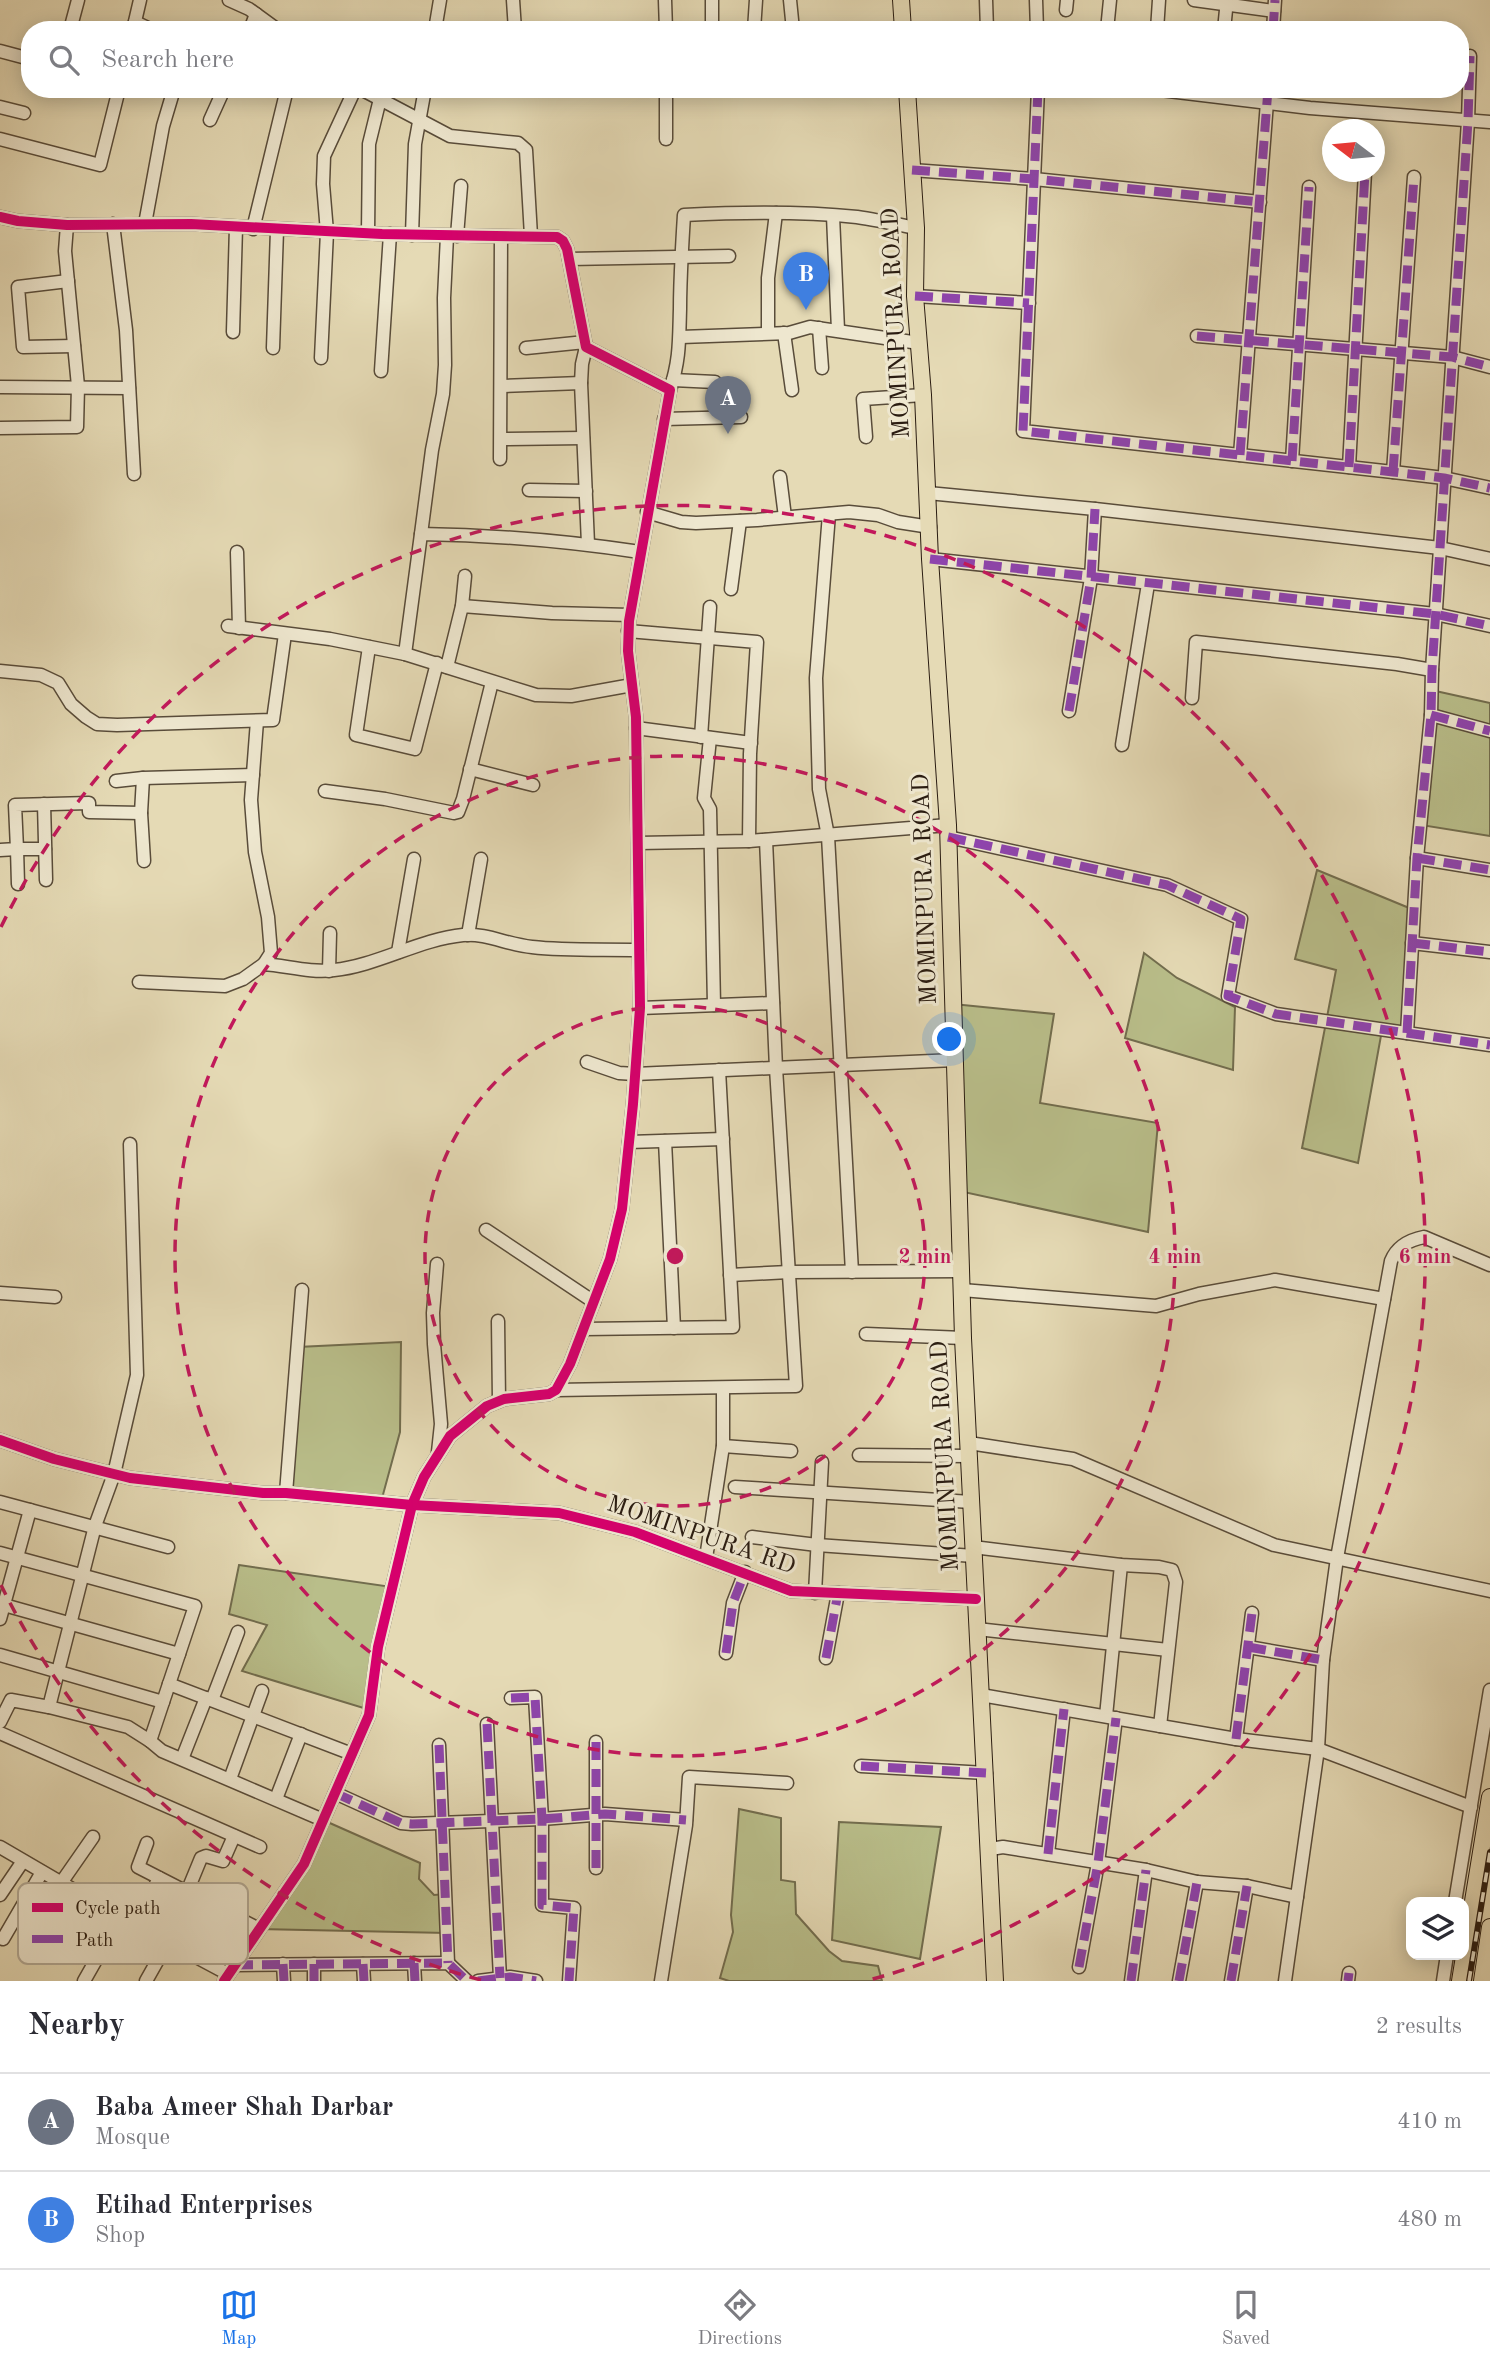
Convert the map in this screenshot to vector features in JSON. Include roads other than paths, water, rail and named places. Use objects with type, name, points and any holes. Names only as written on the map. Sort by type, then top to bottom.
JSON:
[{"type":"main road","points":[[901,0],[902,21]]},
{"type":"main road","name":"MOMINPURA ROAD","points":[[907,98],[916,228],[915,296],[948,831],[963,1338],[995,1981]]},
{"type":"main road","points":[[1460,1981],[1490,1797]]},
{"type":"main road","points":[[1482,1981],[1490,1927]]},
{"type":"street","points":[[72,21],[78,0]]},
{"type":"street","points":[[135,21],[140,0]]},
{"type":"street","points":[[229,0],[266,21]]},
{"type":"street","points":[[436,21],[440,0]]},
{"type":"street","points":[[513,0],[514,21]]},
{"type":"street","points":[[665,0],[666,21]]},
{"type":"street","points":[[712,0],[712,21]]},
{"type":"street","points":[[755,21],[756,0]]},
{"type":"street","points":[[790,0],[792,21]]},
{"type":"street","points":[[986,0],[987,21]]},
{"type":"street","points":[[1036,0],[1037,21]]},
{"type":"street","points":[[1108,21],[1110,0]]},
{"type":"street","points":[[1158,21],[1159,0]]},
{"type":"street","points":[[1194,0],[1274,6]]},
{"type":"street","points":[[1225,21],[1227,2]]},
{"type":"street","points":[[253,21],[256,14]]},
{"type":"street","points":[[0,51],[21,57]]},
{"type":"street","points":[[1469,88],[1470,56]]},
{"type":"street","points":[[0,139],[100,165],[117,98]]},
{"type":"street","points":[[145,224],[163,126],[171,98]]},
{"type":"street","points":[[210,120],[220,98]]},
{"type":"street","points":[[253,229],[285,98]]},
{"type":"street","points":[[321,358],[327,232],[323,184],[324,156],[351,98]]},
{"type":"street","points":[[412,235],[415,144],[423,98]]},
{"type":"street","points":[[666,98],[666,139]]},
{"type":"street","points":[[1038,98],[1023,431],[1444,478],[1490,488]]},
{"type":"street","points":[[1227,98],[1490,122]]},
{"type":"street","points":[[1240,455],[1268,98]]},
{"type":"street","points":[[1407,1033],[1417,858],[1431,715],[1435,614],[1469,98]]},
{"type":"street","points":[[368,233],[369,144],[380,99],[450,136],[517,142],[522,145],[526,150],[531,236]]},
{"type":"street","points":[[0,107],[24,113]]},
{"type":"street","points":[[912,170],[1034,179],[1259,202]]},
{"type":"street","points":[[1393,472],[1414,177]]},
{"type":"street","points":[[1349,467],[1364,182]]},
{"type":"street","points":[[405,654],[431,461],[443,394],[444,298],[461,186]]},
{"type":"street","points":[[1292,461],[1309,187]]},
{"type":"street","points":[[556,1390],[570,1364],[610,1259],[621,1209],[629,1142],[640,1008],[636,728],[628,631],[664,419],[678,366],[684,215],[736,212],[833,216],[916,228]]},
{"type":"street","points":[[768,333],[768,278],[776,213]]},
{"type":"street","points":[[833,216],[838,330]]},
{"type":"street","points":[[0,217],[67,225],[145,224],[412,235],[557,237],[563,241],[569,259],[586,345],[582,383],[588,544]]},
{"type":"street","points":[[113,224],[126,330],[134,474]]},
{"type":"street","points":[[0,428],[76,427],[78,386],[65,251],[67,225]]},
{"type":"street","points":[[233,332],[236,227]]},
{"type":"street","points":[[273,348],[277,230]]},
{"type":"street","points":[[381,371],[390,234]]},
{"type":"street","points":[[500,459],[501,237]]},
{"type":"street","points":[[569,259],[729,256]]},
{"type":"street","points":[[68,281],[18,287],[23,347],[74,346]]},
{"type":"street","points":[[915,296],[1029,303]]},
{"type":"street","points":[[681,337],[784,333],[810,327],[919,343]]},
{"type":"street","points":[[819,328],[822,369]]},
{"type":"street","points":[[784,333],[792,390]]},
{"type":"street","points":[[1197,336],[1452,358],[1490,367]]},
{"type":"street","points":[[526,348],[586,345],[671,385],[715,382]]},
{"type":"street","points":[[501,386],[582,383]]},
{"type":"street","points":[[0,387],[129,388]]},
{"type":"street","points":[[866,437],[863,399],[923,395]]},
{"type":"street","points":[[664,419],[741,417]]},
{"type":"street","points":[[500,439],[583,438]]},
{"type":"street","points":[[780,477],[785,517]]},
{"type":"street","points":[[529,490],[586,491]]},
{"type":"street","points":[[928,493],[1440,548],[1490,559]]},
{"type":"street","points":[[1069,710],[1091,578],[1095,509]]},
{"type":"street","points":[[647,512],[681,522],[740,521],[849,512],[878,515],[898,522],[930,527]]},
{"type":"street","points":[[829,514],[816,678],[819,789],[828,836],[852,1272]]},
{"type":"street","points":[[731,589],[740,521]]},
{"type":"street","points":[[421,534],[486,535],[588,544],[640,552]]},
{"type":"street","points":[[237,552],[234,627],[405,654],[536,695],[571,696],[632,685]]},
{"type":"street","points":[[930,559],[1435,614],[1490,626]]},
{"type":"street","points":[[369,647],[356,735],[415,749],[461,606],[465,576]]},
{"type":"street","points":[[1122,745],[1148,584]]},
{"type":"street","points":[[461,606],[630,615]]},
{"type":"street","points":[[710,607],[704,798],[710,809],[714,1005]]},
{"type":"street","points":[[628,631],[757,642],[749,841]]},
{"type":"street","points":[[0,671],[41,675],[58,683],[71,704],[97,724],[273,720],[285,634]]},
{"type":"street","points":[[1192,698],[1195,642],[1432,670]]},
{"type":"street","points":[[325,791],[454,813],[458,811],[492,682]]},
{"type":"street","points":[[1431,715],[1490,731]]},
{"type":"street","points":[[139,982],[225,986],[243,979],[264,964],[271,953],[268,917],[254,852],[251,800],[257,721]]},
{"type":"street","points":[[636,728],[751,743]]},
{"type":"street","points":[[470,769],[533,785]]},
{"type":"street","points":[[116,781],[253,775]]},
{"type":"street","points":[[144,778],[141,813],[144,861]]},
{"type":"street","points":[[19,884],[15,805],[89,803],[89,811],[141,813]]},
{"type":"street","points":[[44,804],[46,880]]},
{"type":"street","points":[[638,843],[749,841],[948,831],[1167,885],[1241,919],[1228,996],[1276,1014],[1490,1045]]},
{"type":"street","points":[[248,1945],[304,1864],[369,1716],[378,1647],[412,1506],[438,1452],[461,1425],[487,1406],[499,1401],[549,1394],[556,1390],[796,1387],[776,1068],[766,840]]},
{"type":"street","points":[[0,850],[45,849]]},
{"type":"street","points":[[1417,858],[1490,870]]},
{"type":"street","points":[[398,952],[414,859]]},
{"type":"street","points":[[468,935],[481,859]]},
{"type":"street","points":[[329,971],[330,933]]},
{"type":"street","points":[[264,964],[329,971],[468,935],[482,935],[530,947],[639,950]]},
{"type":"street","points":[[1412,943],[1490,952]]},
{"type":"street","points":[[640,1008],[773,1003]]},
{"type":"street","points":[[587,1062],[619,1073],[635,1074],[955,1060]]},
{"type":"street","points":[[584,1329],[733,1326],[719,1070]]},
{"type":"street","points":[[629,1142],[723,1139]]},
{"type":"street","points":[[665,1141],[674,1328]]},
{"type":"street","points":[[49,1707],[96,1527],[114,1474],[136,1375],[130,1144]]},
{"type":"street","points":[[486,1230],[594,1302]]},
{"type":"street","points":[[1285,1981],[1318,1749],[1323,1660],[1337,1558],[1391,1261],[1395,1251],[1414,1239],[1424,1237],[1490,1265]]},
{"type":"street","points":[[437,1264],[433,1313],[441,1424],[438,1452]]},
{"type":"street","points":[[730,1275],[961,1271]]},
{"type":"street","points":[[962,1290],[1156,1306],[1210,1292],[1275,1280],[1384,1299]]},
{"type":"street","points":[[286,1493],[302,1290]]},
{"type":"street","points":[[0,1293],[55,1297]]},
{"type":"street","points":[[498,1321],[499,1401]]},
{"type":"street","points":[[866,1334],[963,1338]]},
{"type":"street","points":[[706,1558],[723,1446],[723,1388]]},
{"type":"street","name":"MOMINPURA RD","points":[[0,1440],[54,1459],[114,1474],[250,1492],[286,1493],[412,1506],[559,1513],[635,1532],[791,1591],[976,1599]]},
{"type":"street","points":[[723,1446],[791,1451]]},
{"type":"street","points":[[859,1455],[969,1450],[1073,1459],[1274,1545],[1490,1591]]},
{"type":"street","points":[[815,1593],[822,1462]]},
{"type":"street","points":[[735,1486],[971,1502]]},
{"type":"street","points":[[0,1502],[168,1547]]},
{"type":"street","points":[[0,1619],[30,1510]]},
{"type":"street","points":[[752,1537],[817,1545],[974,1551],[1172,1570],[1176,1583],[1160,1726]]},
{"type":"street","points":[[0,1553],[195,1606],[150,1741]]},
{"type":"street","points":[[1079,1967],[1098,1863],[1121,1564]]},
{"type":"street","points":[[726,1653],[733,1603],[745,1572]]},
{"type":"street","points":[[826,1658],[838,1593]]},
{"type":"street","points":[[4,1605],[179,1654]]},
{"type":"street","points":[[1236,1739],[1252,1613]]},
{"type":"street","points":[[977,1629],[1168,1650]]},
{"type":"street","points":[[182,1759],[238,1632]]},
{"type":"street","points":[[1248,1647],[1323,1660]]},
{"type":"street","points":[[0,1655],[163,1702]]},
{"type":"street","points":[[169,1684],[352,1754]]},
{"type":"street","points":[[1456,1897],[1490,1690]]},
{"type":"street","points":[[230,1779],[262,1691]]},
{"type":"street","points":[[981,1695],[1236,1739],[1318,1749],[1471,1807]]},
{"type":"street","points":[[511,1698],[535,1697],[542,1819],[542,1905],[574,1908],[569,1981]]},
{"type":"street","points":[[0,1722],[6,1698],[128,1727],[162,1751],[323,1820]]},
{"type":"street","points":[[1048,1854],[1064,1709]]},
{"type":"street","points":[[487,1724],[500,1978]]},
{"type":"street","points":[[0,1733],[260,1847]]},
{"type":"street","points":[[276,1799],[301,1734]]},
{"type":"street","points":[[596,1742],[596,1868]]},
{"type":"street","points":[[439,1745],[448,1963]]},
{"type":"street","points":[[861,1766],[986,1773]]},
{"type":"street","points":[[661,1981],[687,1820],[690,1777],[787,1783]]},
{"type":"street","points":[[335,1793],[401,1823],[492,1822],[596,1815],[687,1820]]},
{"type":"street","points":[[191,1883],[201,1858],[206,1856],[223,1861],[234,1836]]},
{"type":"street","points":[[0,1847],[61,1883],[93,1837]]},
{"type":"street","points":[[147,1843],[138,1867],[169,1883]]},
{"type":"street","points":[[990,1849],[1003,1847],[1146,1870],[1197,1882],[1247,1886],[1297,1896]]},
{"type":"street","points":[[0,1895],[23,1861]]},
{"type":"street","points":[[1131,1981],[1146,1870]]},
{"type":"street","points":[[36,1883],[42,1872]]},
{"type":"street","points":[[157,1883],[159,1878]]},
{"type":"street","points":[[1180,1981],[1197,1882]]},
{"type":"street","points":[[1231,1981],[1247,1886]]},
{"type":"street","points":[[3,1939],[18,1913]]},
{"type":"street","points":[[248,1923],[259,1929]]},
{"type":"street","points":[[1443,1981],[1446,1960]]},
{"type":"street","points":[[414,1963],[415,1981]]},
{"type":"street","points":[[211,1964],[229,1973],[283,1965],[448,1963],[467,1981]]},
{"type":"street","points":[[84,1981],[94,1964]]},
{"type":"street","points":[[146,1981],[156,1964]]},
{"type":"street","points":[[314,1964],[314,1981]]},
{"type":"street","points":[[363,1964],[364,1981]]},
{"type":"street","points":[[283,1965],[284,1981]]},
{"type":"street","points":[[478,1981],[510,1977],[536,1981]]},
{"type":"railway","points":[[1469,1981],[1490,1852]]},
{"type":"place","name":"Etihad Enterprises","points":[[806,310]]},
{"type":"place","name":"Baba Ameer Shah Darbar","points":[[728,434]]}]
